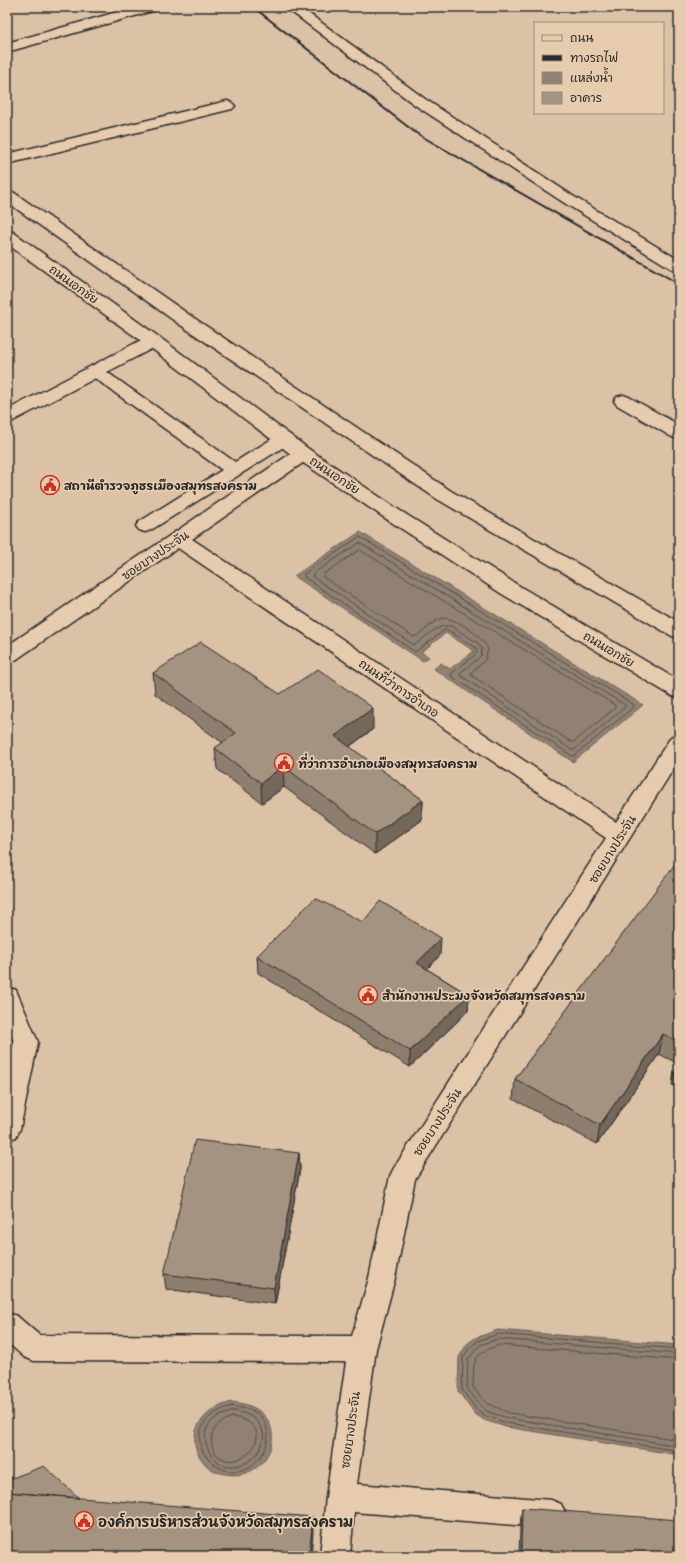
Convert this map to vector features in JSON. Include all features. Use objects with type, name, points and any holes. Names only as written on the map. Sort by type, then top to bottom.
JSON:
[{"type":"street","points":[[7,48],[44,36],[151,7]]},
{"type":"street","points":[[7,159],[227,106]]},
{"type":"street","points":[[7,195],[185,320],[444,495],[679,631]]},
{"type":"street","name":"ถนนเอกชัย","points":[[7,236],[153,341],[303,454],[509,590],[679,691]]},
{"type":"street","points":[[7,416],[153,341]]},
{"type":"street","points":[[623,401],[679,432]]},
{"type":"street","name":"ซอยบางประจัน","points":[[7,656],[303,454]]},
{"type":"street","name":"ถนนที่ว่าการอำเภอ","points":[[178,539],[620,836]]},
{"type":"street","name":"ซอยบางประจัน","points":[[335,1556],[341,1497],[362,1349],[382,1278],[403,1176],[679,742]]},
{"type":"street","points":[[7,997],[26,1042],[7,1129]]},
{"type":"street","points":[[7,1325],[34,1348],[362,1349]]},
{"type":"street","points":[[341,1497],[577,1516]]},
{"type":"lane","points":[[292,7],[420,102],[571,201],[679,267]]},
{"type":"lane","points":[[95,371],[234,470]]},
{"type":"lane","points":[[145,526],[284,439]]},
{"type":"water","points":[[360,532],[643,705],[573,762],[434,669],[441,663],[450,669],[474,651],[446,633],[421,652],[429,657],[423,661],[294,576]]},
{"type":"water","points":[[498,1330],[679,1345],[679,1455],[506,1427],[484,1420],[474,1413],[458,1391],[459,1357],[467,1344],[475,1338]]},
{"type":"water","points":[[232,1402],[252,1407],[265,1417],[272,1430],[272,1444],[266,1457],[256,1468],[242,1474],[225,1474],[210,1468],[199,1455],[195,1445],[195,1435],[198,1426],[204,1418],[211,1411]]},
{"type":"building","name":"ที่ว่าการอำเภอเมืองสมุทรสงคราม","points":[[201,642],[280,694],[318,669],[373,708],[335,736],[423,800],[375,834],[283,766],[261,783],[215,748],[236,733],[153,673]]},
{"type":"building","points":[[678,860],[679,1042],[663,1034],[600,1125],[515,1079]]},
{"type":"building","name":"สำนักงานประมงจังหวัดสมุทรสงคราม","points":[[315,898],[363,922],[380,901],[441,938],[417,963],[469,995],[410,1051],[257,956]]},
{"type":"building","points":[[679,1066],[679,1076],[674,1073]]},
{"type":"building","points":[[195,1140],[299,1153],[274,1288],[164,1274]]},
{"type":"building","points":[[44,1466],[79,1498],[7,1492],[7,1480]]},
{"type":"building","name":"องค์การบริหารส่วนจังหวัดสมุทรสงคราม","points":[[7,1492],[313,1517],[309,1556],[7,1556]]},
{"type":"building","points":[[522,1508],[679,1520],[679,1556],[521,1556]]},
{"type":"railway","points":[[253,7],[416,133],[679,284]]},
{"type":"place","name":"สถานีตำรวจภูธรเมืองสมุทรสงคราม","points":[[50,485]]},
{"type":"place","name":"ที่ว่าการอำเภอเมืองสมุทรสงคราม","points":[[284,763]]},
{"type":"place","name":"สำนักงานประมงจังหวัดสมุทรสงคราม","points":[[368,995]]},
{"type":"place","name":"องค์การบริหารส่วนจังหวัดสมุทรสงคราม","points":[[84,1521]]}]
